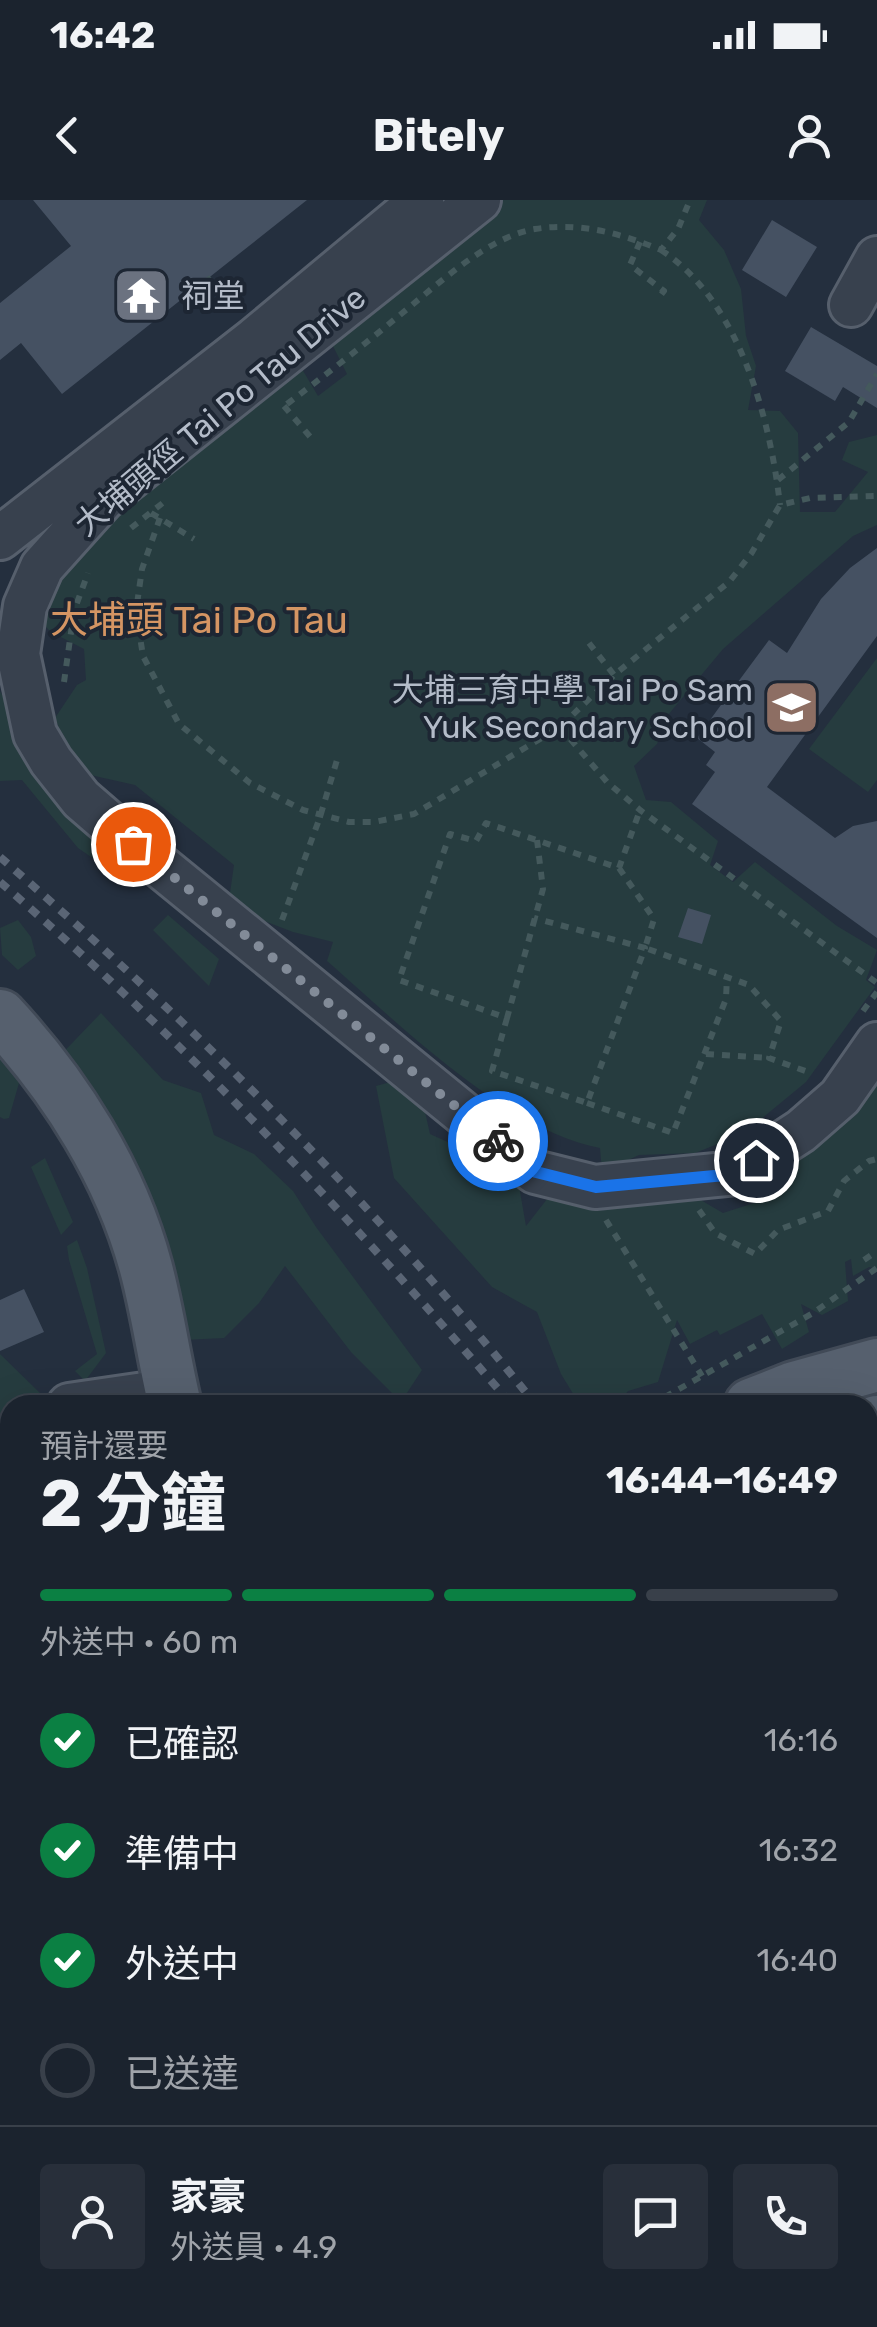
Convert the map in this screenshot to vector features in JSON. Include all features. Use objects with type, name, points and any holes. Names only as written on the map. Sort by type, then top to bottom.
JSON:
[{"type":"main road","points":[[0,1016],[64,1095],[115,1185],[146,1265],[173,1395]]},
{"type":"main road","points":[[776,1395],[877,1364]]},
{"type":"street","points":[[0,538],[256,339],[422,200]]},
{"type":"street","name":"大埔頭徑 Tai Po Tau Drive","points":[[479,200],[103,499],[42,567],[9,654],[35,734],[50,762],[82,799],[536,1172],[584,1184],[617,1187],[736,1174],[801,1131],[840,1097],[867,1032]]},
{"type":"street","points":[[850,305],[877,258]]},
{"type":"path","points":[[661,250],[678,229],[690,200]]},
{"type":"path","points":[[160,518],[142,569],[136,611],[143,656],[179,724],[250,782],[320,817],[374,822],[414,814],[560,727],[614,675],[729,582],[780,505],[752,374],[718,310],[679,262],[661,250],[582,226],[533,229],[498,242],[270,417]]},
{"type":"path","points":[[640,242],[630,266],[664,290],[658,300]]},
{"type":"path","points":[[777,481],[849,422],[877,374]]},
{"type":"path","points":[[284,406],[312,439]]},
{"type":"path","points":[[122,535],[174,494]]},
{"type":"path","points":[[780,505],[810,498],[877,496]]},
{"type":"path","points":[[151,513],[194,540]]},
{"type":"path","points":[[63,700],[64,662],[74,611],[86,574],[97,560]]},
{"type":"path","points":[[589,644],[614,675]]},
{"type":"path","points":[[560,727],[607,782],[640,810],[877,982]]},
{"type":"path","points":[[278,931],[337,760]]},
{"type":"path","points":[[619,868],[640,810]]},
{"type":"path","points":[[507,1018],[399,980],[450,834],[476,841],[486,824],[619,868],[654,919],[587,1103]]},
{"type":"path","points":[[537,840],[543,889],[492,1072],[674,1133],[726,999],[727,976]]},
{"type":"path","points":[[534,918],[646,948],[750,985],[781,1021],[770,1058]]},
{"type":"path","points":[[867,1032],[877,992]]},
{"type":"path","points":[[706,1054],[770,1058],[817,1075],[809,1087]]},
{"type":"path","points":[[699,1210],[714,1233],[755,1254],[778,1230],[828,1211],[844,1180],[869,1161],[877,1160]]},
{"type":"path","points":[[584,1184],[702,1376]]},
{"type":"path","points":[[864,1260],[877,1251]]},
{"type":"path","points":[[669,1395],[812,1313],[877,1268]]},
{"type":"green space","points":[[463,200],[707,200],[699,220],[724,250],[741,289],[746,336],[756,366],[748,410],[780,411],[798,433],[800,512],[835,512],[868,472],[842,460],[849,442],[877,435],[877,525],[853,536],[723,649],[668,715],[657,744],[634,766],[646,800],[671,802],[718,841],[710,865],[733,882],[755,862],[837,926],[877,950],[866,980],[875,987],[806,1082],[743,1134],[695,1153],[639,1155],[602,1172],[600,1148],[564,1138],[528,1120],[491,1098],[420,1043],[327,961],[333,942],[293,932],[228,907],[234,865],[135,785],[77,772],[55,718],[77,685],[86,680],[84,649],[51,632],[35,616],[43,547],[299,364],[318,396],[347,374],[318,316]]},
{"type":"green space","points":[[877,658],[877,780],[868,792],[809,749]]},
{"type":"green space","points":[[0,691],[12,712],[146,868],[132,885],[78,848],[22,780],[0,781]]},
{"type":"green space","points":[[168,915],[219,959],[209,986],[153,930]]},
{"type":"green space","points":[[18,920],[31,937],[36,956],[18,970],[2,955],[0,928]]},
{"type":"green space","points":[[101,1013],[163,1080],[201,1093],[214,1135],[254,1154],[293,1191],[422,1370],[406,1395],[394,1395],[351,1352],[285,1266],[259,1303],[224,1338],[183,1340],[51,1065]]},
{"type":"green space","points":[[0,1052],[23,1069],[9,1118],[4,1119],[0,1117]]},
{"type":"green space","points":[[877,1053],[877,1269],[869,1267],[853,1276],[851,1259],[845,1262],[848,1301],[822,1315],[801,1304],[809,1332],[782,1349],[762,1314],[720,1335],[717,1330],[690,1344],[677,1320],[658,1382],[625,1395],[574,1395],[561,1374],[537,1312],[492,1287],[394,1178],[376,1086],[398,1080],[423,1103],[430,1134],[452,1144],[474,1164],[519,1186],[526,1226],[551,1194],[687,1192],[723,1213],[754,1203],[772,1191],[768,1166]]},
{"type":"green space","points":[[45,1158],[73,1222],[61,1235],[31,1167]]},
{"type":"green space","points":[[77,1240],[106,1353],[85,1381],[75,1371],[97,1354],[69,1260],[67,1246]]},
{"type":"green space","points":[[0,1354],[40,1393],[0,1395]]},
{"type":"building","points":[[33,200],[307,200],[62,394],[21,343],[0,360],[0,303],[71,246]]},
{"type":"building","points":[[772,220],[817,247],[786,297],[742,270]]},
{"type":"building","points":[[811,327],[877,366],[877,408],[843,387],[835,401],[785,371]]},
{"type":"building","name":"大埔三育中學 Tai Po Sam Yuk Secondary School","points":[[877,548],[877,636],[767,787],[835,838],[853,826],[877,821],[877,938],[692,804],[715,772],[706,765],[715,752],[697,738],[769,640],[787,653],[821,599],[850,568]]},
{"type":"building","points":[[688,908],[711,915],[702,944],[678,937]]},
{"type":"building","points":[[24,1289],[44,1332],[0,1351],[0,1300]]},
{"type":"railway","points":[[0,857],[143,985],[280,1119],[412,1258],[528,1395]]},
{"type":"railway","points":[[0,882],[136,1005],[266,1134],[391,1267],[503,1395]]},
{"type":"way so far","points":[[133,844],[498,1141]]},
{"type":"place","name":"祠堂","points":[[142,296]]},
{"type":"place","name":"大埔三育中學 Tai Po Sam Yuk Secondary School","points":[[792,708]]},
{"type":"district","name":"大埔頭 Tai Po Tau","points":[[199,620]]},
{"type":"route","points":[[498,1141],[536,1172],[596,1187],[736,1174],[756,1160]]}]
